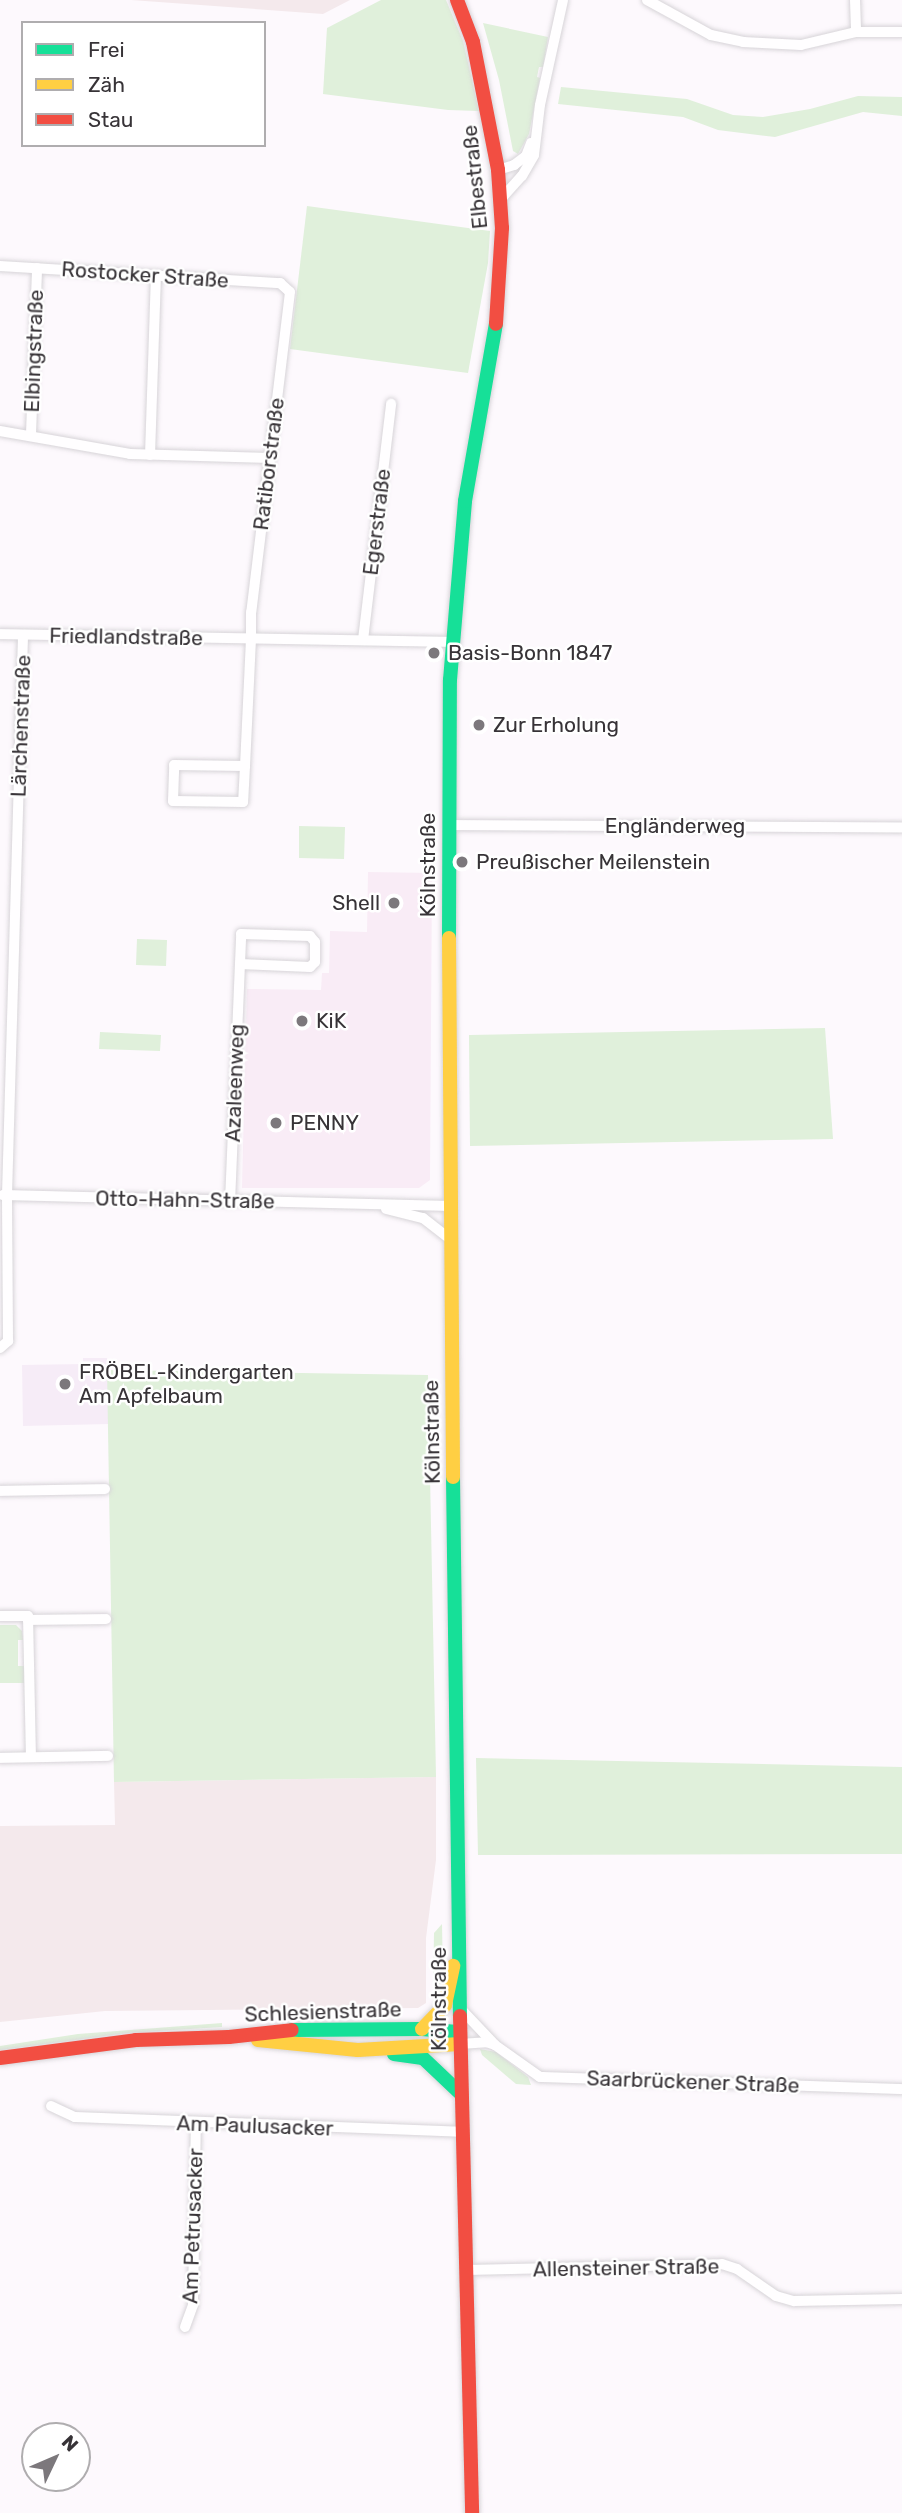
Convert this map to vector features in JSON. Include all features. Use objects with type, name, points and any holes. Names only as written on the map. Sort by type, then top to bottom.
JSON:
[{"type":"main road","name":"Elbestraße","points":[[457,0],[476,54],[501,199],[502,258],[498,310],[489,354]]},
{"type":"main road","name":"Kölnstraße","points":[[472,2513],[459,2007],[449,825],[452,642],[465,501],[489,354]]},
{"type":"main road","points":[[422,2029],[445,2005],[459,1937]]},
{"type":"main road","name":"Schlesienstraße","points":[[0,2058],[136,2040],[229,2037],[301,2029],[422,2029],[460,2038]]},
{"type":"main road","name":"Schlesienstraße","points":[[229,2037],[358,2050],[460,2038]]},
{"type":"main road","name":"Schlesienstraße","points":[[0,2065],[52,2050]]},
{"type":"main road","points":[[358,2050],[423,2057],[461,2094]]},
{"type":"street","points":[[501,199],[530,165],[534,155],[534,138],[563,0]]},
{"type":"street","points":[[647,0],[711,35],[743,42],[802,45],[856,32],[902,32]]},
{"type":"street","points":[[855,0],[856,32]]},
{"type":"street","points":[[498,170],[514,165],[526,156],[534,138]]},
{"type":"street","name":"Rostocker Straße","points":[[0,265],[280,283],[288,289]]},
{"type":"street","name":"Elbingstraße","points":[[30,434],[37,268]]},
{"type":"street","points":[[150,455],[156,275]]},
{"type":"street","name":"Ratiborstraße","points":[[251,639],[251,612],[288,289]]},
{"type":"street","name":"Egerstraße","points":[[363,640],[391,404]]},
{"type":"street","points":[[0,431],[150,455],[270,458]]},
{"type":"street","name":"Friedlandstraße","points":[[0,634],[452,642]]},
{"type":"street","name":"Lärchenstraße","points":[[0,1348],[8,1341],[4,1195],[23,635]]},
{"type":"street","points":[[245,766],[174,765],[173,801],[243,802],[245,766],[251,639]]},
{"type":"street","name":"Engländerweg","points":[[449,825],[902,827]]},
{"type":"street","name":"Azaleenweg","points":[[230,1202],[241,934],[310,936],[315,942],[315,961],[310,967],[240,964]]},
{"type":"street","name":"Otto-Hahn-Straße","points":[[4,1195],[451,1206]]},
{"type":"street","name":"Otto-Hahn-Straße","points":[[370,1204],[423,1218],[451,1240]]},
{"type":"street","points":[[0,1491],[105,1489]]},
{"type":"street","points":[[0,1616],[28,1616],[31,1757]]},
{"type":"street","points":[[28,1620],[106,1619]]},
{"type":"street","points":[[0,1758],[108,1756]]},
{"type":"street","name":"Saarbrückener Straße","points":[[459,2007],[495,2045],[540,2077],[902,2089]]},
{"type":"street","points":[[460,2038],[495,2045]]},
{"type":"street","name":"Am Paulusacker","points":[[51,2106],[75,2117],[196,2124],[461,2132]]},
{"type":"street","name":"Am Petrusacker","points":[[185,2327],[193,2305],[196,2124]]},
{"type":"street","name":"Allensteiner Straße","points":[[467,2270],[722,2264],[737,2269],[776,2296],[794,2301],[902,2299]]},
{"type":"shaded area","points":[[131,0],[350,0],[323,14]]},
{"type":"shaded area","points":[[368,872],[432,873],[430,1180],[419,1188],[242,1188],[247,989],[321,990],[322,973],[329,973],[330,931],[367,932]]},
{"type":"shaded area","name":"FRÖBEL-Kindergarten Am Apfelbaum","points":[[83,1358],[107,1358],[109,1424],[23,1426],[22,1365],[83,1364]]},
{"type":"shaded area","points":[[436,1777],[436,1860],[426,1938],[426,2003],[418,2008],[105,2011],[0,2022],[0,1826],[115,1825],[114,1782]]},
{"type":"green space","points":[[381,0],[446,0],[463,41],[479,111],[448,110],[323,94],[327,28]]},
{"type":"green space","points":[[483,23],[548,37],[543,67],[539,67],[537,77],[540,78],[529,134],[518,154],[513,151],[499,80]]},
{"type":"green space","points":[[561,87],[687,99],[733,115],[763,117],[810,109],[858,96],[902,97],[902,116],[863,112],[775,137],[718,130],[683,117],[558,104]]},
{"type":"green space","points":[[307,206],[490,231],[488,263],[468,373],[290,349]]},
{"type":"green space","points":[[299,826],[345,827],[344,859],[299,858]]},
{"type":"green space","points":[[137,939],[167,940],[166,966],[136,965]]},
{"type":"green space","points":[[825,1028],[833,1139],[470,1146],[469,1035]]},
{"type":"green space","points":[[100,1032],[161,1035],[160,1051],[99,1049]]},
{"type":"green space","points":[[107,1370],[428,1375],[436,1777],[114,1782]]},
{"type":"green space","points":[[0,1625],[16,1625],[22,1631],[23,1640],[18,1640],[18,1666],[24,1666],[24,1683],[0,1683]]},
{"type":"green space","points":[[476,1758],[902,1767],[902,1854],[478,1855]]},
{"type":"green space","points":[[442,1924],[443,1981],[436,2003],[433,2003],[434,1933]]},
{"type":"green space","points":[[222,2023],[222,2027],[127,2033],[0,2050],[0,2046],[78,2034]]},
{"type":"green space","points":[[480,2049],[496,2052],[528,2077],[531,2085],[516,2084],[482,2055]]},
{"type":"traffic: fast","points":[[449,938],[450,680],[465,501],[496,324]]},
{"type":"traffic: fast","points":[[453,1477],[460,2016]]},
{"type":"traffic: fast","points":[[292,2030],[422,2029],[460,2032]]},
{"type":"traffic: fast","points":[[394,2054],[423,2058],[461,2094]]},
{"type":"traffic: slow","points":[[449,938],[453,1477]]},
{"type":"traffic: slow","points":[[422,2029],[445,2005],[453,1966]]},
{"type":"traffic: slow","points":[[258,2040],[358,2050],[460,2044]]},
{"type":"traffic: jam","points":[[457,0],[473,42],[498,170],[502,228],[496,324]]},
{"type":"traffic: jam","points":[[460,2016],[472,2513]]},
{"type":"traffic: jam","points":[[0,2058],[136,2040],[229,2037],[292,2030]]},
{"type":"place","name":"Basis-Bonn 1847","points":[[434,653]]},
{"type":"place","name":"Zur Erholung","points":[[479,725]]},
{"type":"place","name":"Preußischer Meilenstein","points":[[462,862]]},
{"type":"place","name":"Shell","points":[[394,903]]},
{"type":"place","name":"KiK","points":[[302,1021]]},
{"type":"place","name":"PENNY","points":[[276,1123]]},
{"type":"place","name":"FRÖBEL-Kindergarten Am Apfelbaum","points":[[65,1384]]}]
